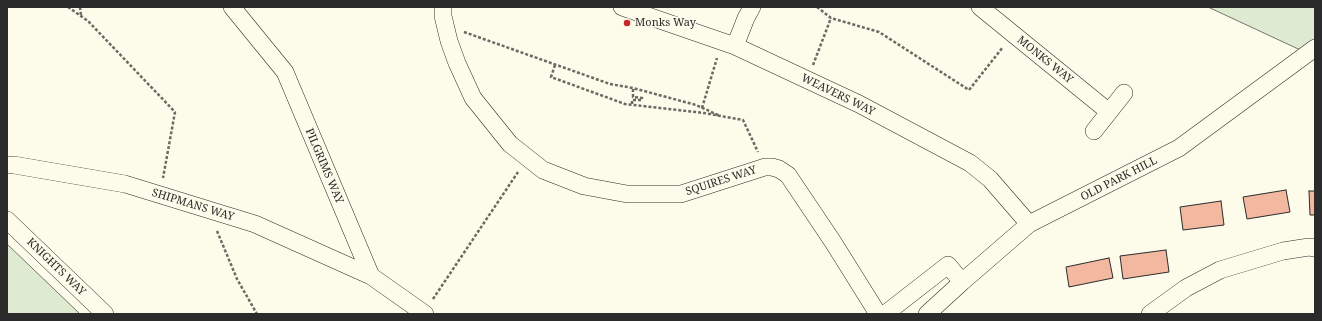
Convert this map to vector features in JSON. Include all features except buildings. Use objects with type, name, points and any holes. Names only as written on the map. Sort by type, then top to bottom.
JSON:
[{"type":"street","name":"PILGRIMS WAY","points":[[232,7],[285,72],[371,276]]},
{"type":"street","name":"SQUIRES WAY","points":[[443,7],[446,25],[457,63],[473,98],[510,144],[543,170],[584,186],[627,194],[681,194],[765,167],[779,169],[788,175],[833,242],[878,314]]},
{"type":"street","name":"WEAVERS WAY","points":[[622,7],[729,44],[859,104],[970,163],[990,179],[1029,224]]},
{"type":"street","points":[[729,44],[752,7]]},
{"type":"street","name":"MONKS WAY","points":[[980,7],[1109,112]]},
{"type":"street","name":"OLD PARK HILL","points":[[927,314],[1029,224],[1179,148],[1315,48]]},
{"type":"street","points":[[1094,131],[1124,93]]},
{"type":"street","name":"SHIPMANS WAY","points":[[7,165],[125,184],[255,224],[371,276]]},
{"type":"street","name":"KNIGHTS WAY","points":[[7,220],[105,314]]},
{"type":"street","points":[[1150,314],[1186,288],[1220,270],[1282,251],[1309,247],[1315,248]]},
{"type":"street","points":[[885,314],[948,265],[962,282]]},
{"type":"street","points":[[371,276],[424,313]]},
{"type":"path","points":[[68,7],[88,21],[175,112],[160,195]]},
{"type":"path","points":[[80,7],[81,16]]},
{"type":"path","points":[[817,7],[831,18],[879,32],[969,90],[1014,34]]},
{"type":"path","points":[[808,80],[831,18]]},
{"type":"path","points":[[446,25],[610,84],[633,88],[696,105],[718,115]]},
{"type":"path","points":[[702,108],[729,44]]},
{"type":"path","points":[[555,65],[551,77],[625,104],[704,112],[743,120],[765,167]]},
{"type":"path","points":[[632,104],[632,100],[642,100],[642,98],[633,97],[633,88]]},
{"type":"path","points":[[424,313],[528,158]]},
{"type":"path","points":[[212,211],[218,234],[237,279],[257,314]]},
{"type":"green space","points":[[1208,7],[1315,7],[1315,48],[1309,54]]},
{"type":"green space","points":[[7,244],[80,314],[7,314]]},
{"type":"place","name":"Monks Way","points":[[627,23]]}]
